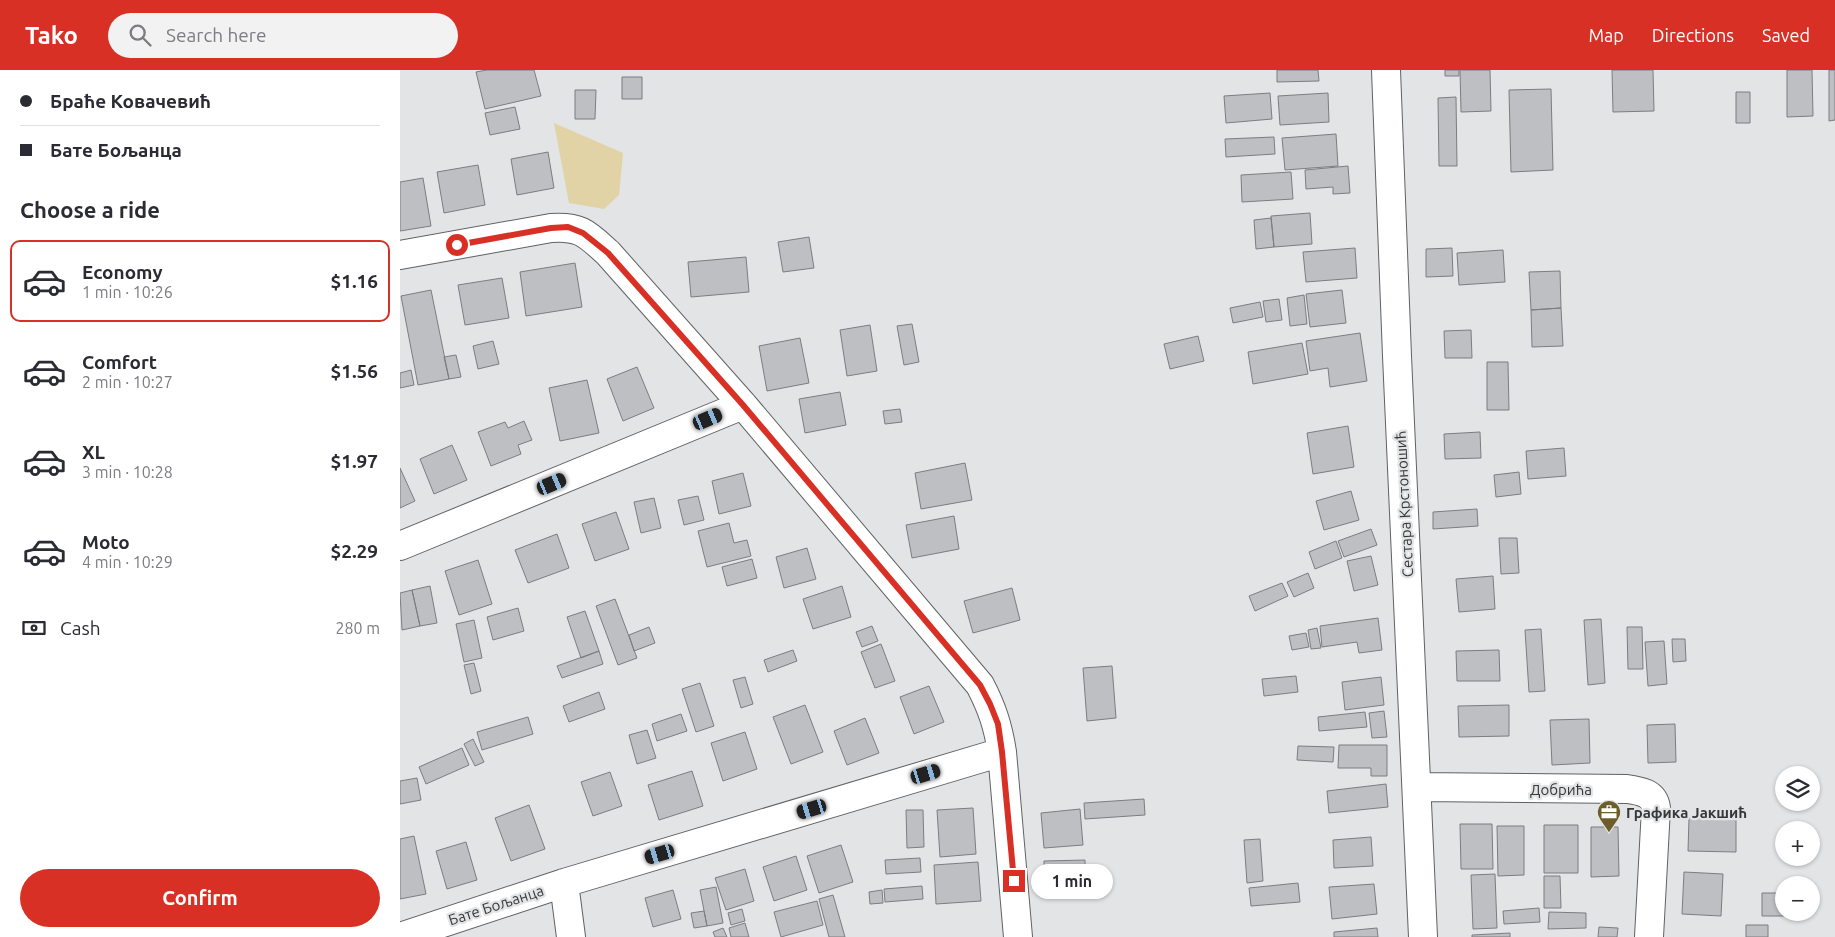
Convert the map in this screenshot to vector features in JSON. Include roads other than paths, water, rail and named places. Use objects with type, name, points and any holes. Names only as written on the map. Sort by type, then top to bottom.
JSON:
[{"type":"street","name":"Сестара Крстоношић","points":[[1386,70],[1423,937]]},
{"type":"street","points":[[400,255],[551,228],[568,227],[583,233],[608,253],[743,405],[980,685],[998,724],[1018,937]]},
{"type":"street","points":[[400,546],[743,405]]},
{"type":"street","name":"Бате Бољанца","points":[[400,936],[564,883],[1002,752]]},
{"type":"street","name":"Добрића","points":[[1417,788],[1627,789],[1649,794],[1655,801],[1656,808],[1649,937]]},
{"type":"street","name":"Бате Бољанца","points":[[564,883],[571,937]]},
{"type":"place","name":"Графика Јакшић","points":[[1609,833]]}]
